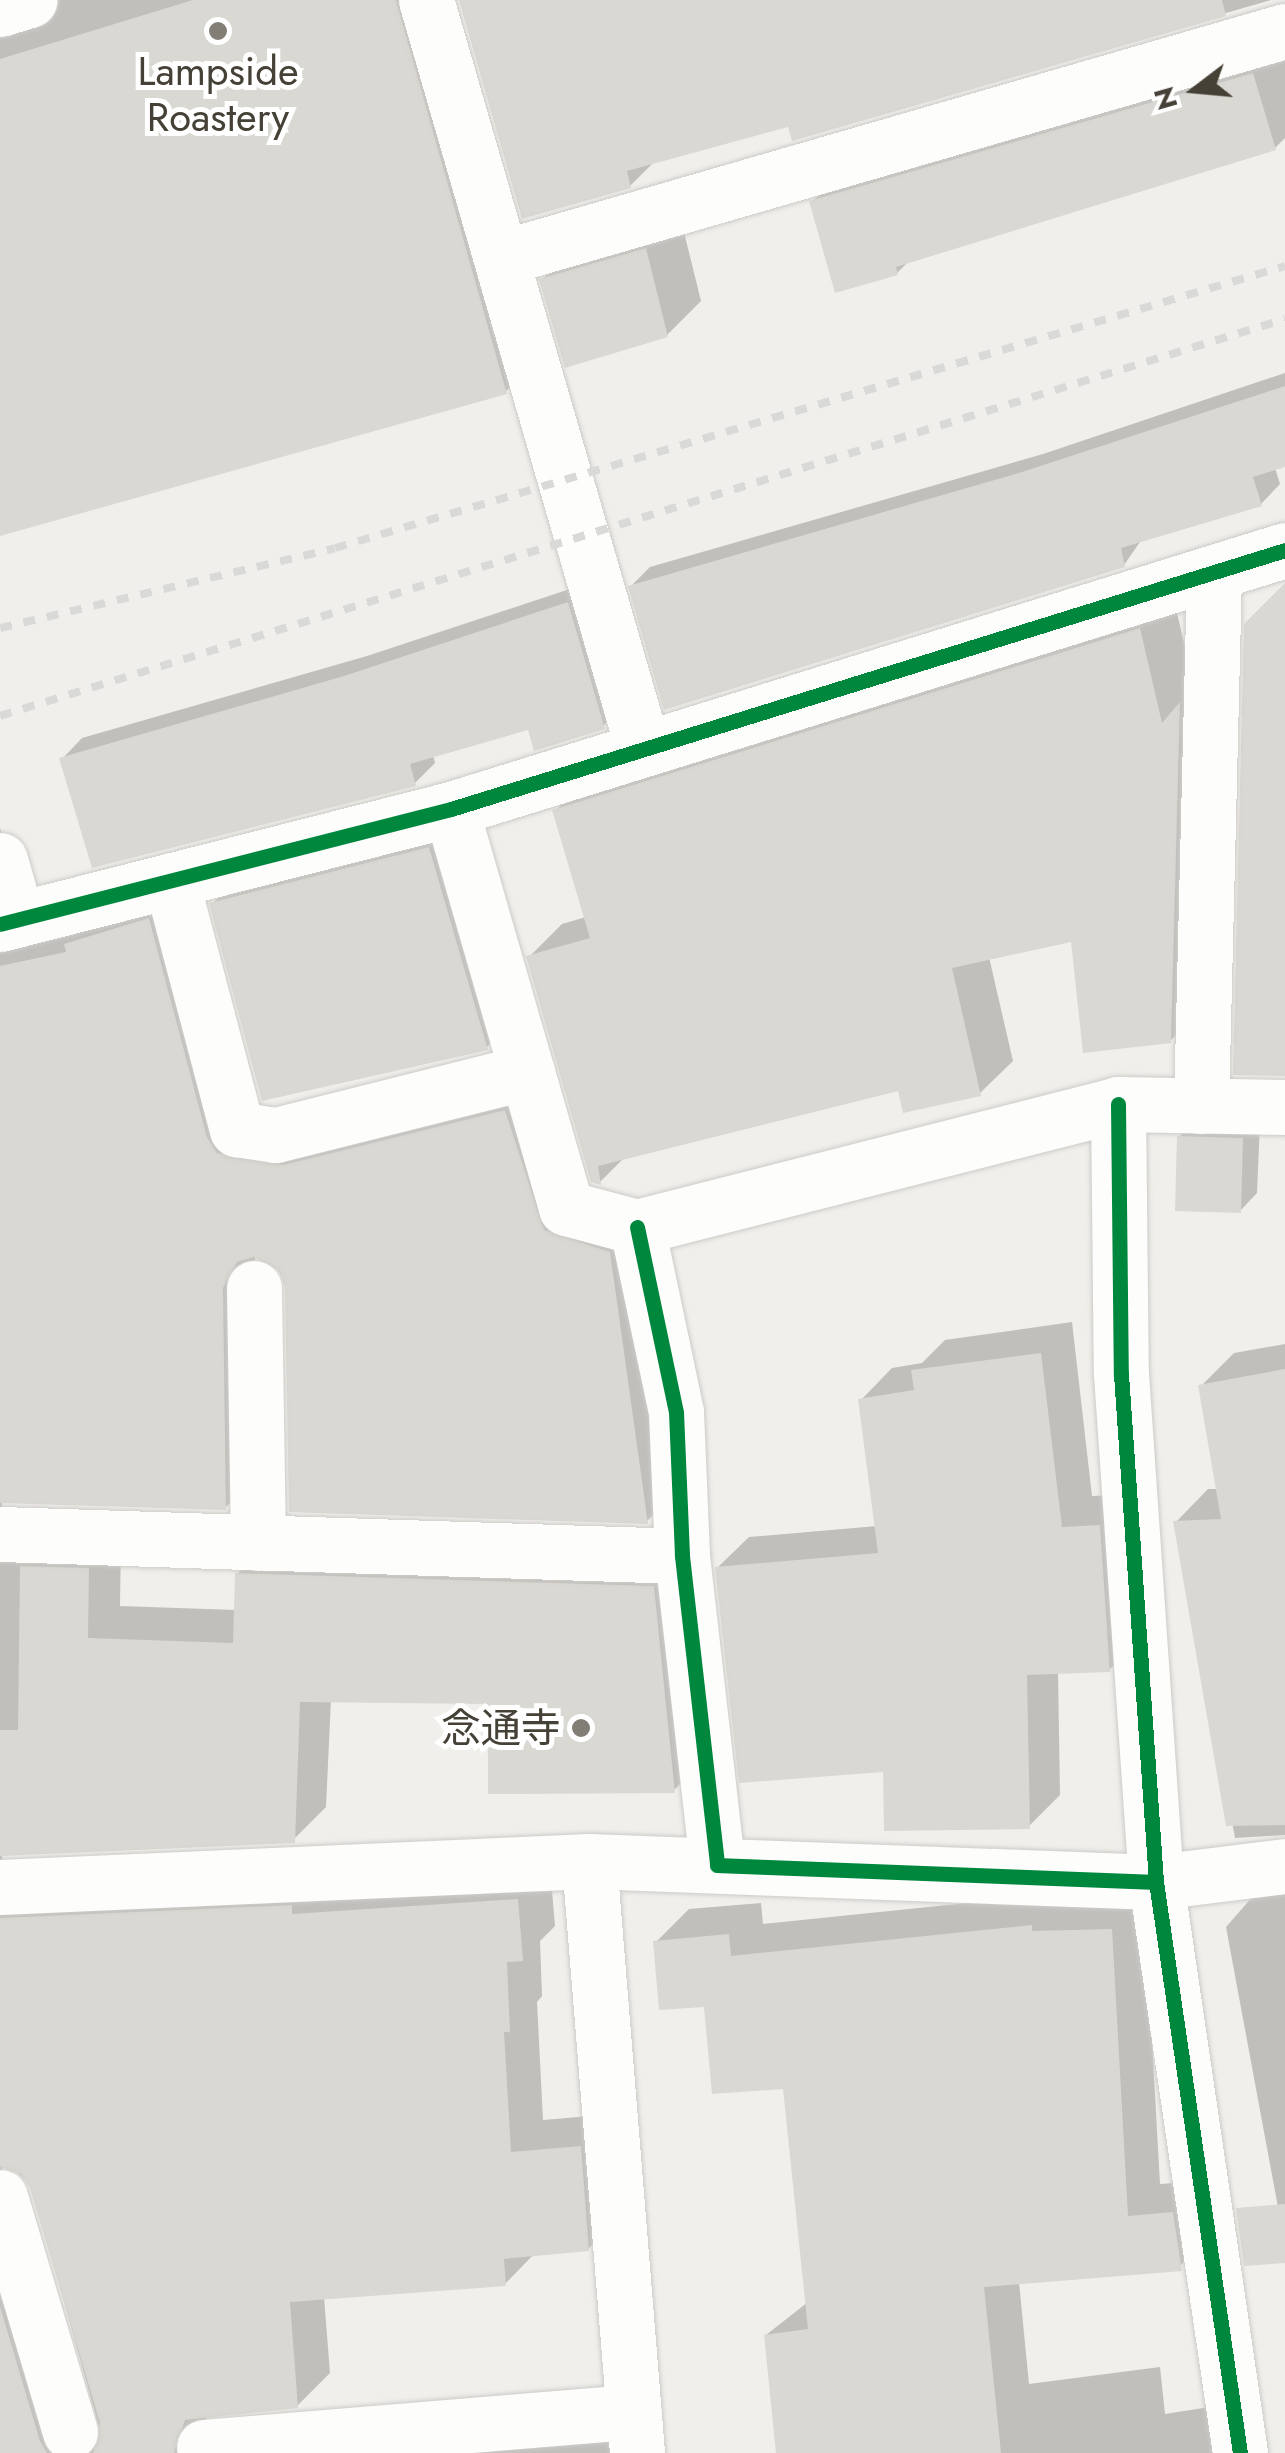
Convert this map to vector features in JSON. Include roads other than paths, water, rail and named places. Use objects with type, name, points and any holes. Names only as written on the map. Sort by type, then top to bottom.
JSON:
[{"type":"street","points":[[0,9],[30,0]]},
{"type":"street","points":[[426,0],[643,750]]},
{"type":"street","points":[[501,258],[1285,31]]},
{"type":"street","points":[[0,860],[9,922],[450,809],[1285,550]]},
{"type":"street","points":[[1201,1106],[1214,573]]},
{"type":"street","points":[[450,809],[566,1208],[637,1227],[1118,1104],[1285,1107]]},
{"type":"street","points":[[171,880],[237,1129],[276,1135],[527,1072]]},
{"type":"street","points":[[1118,1104],[1121,1374],[1156,1882],[1240,2453]]},
{"type":"street","points":[[637,1227],[676,1412],[682,1556],[717,1866]]},
{"type":"street","points":[[254,1288],[258,1543]]},
{"type":"street","points":[[0,1534],[682,1556]]},
{"type":"street","points":[[0,1887],[588,1861],[1156,1882],[1285,1866]]},
{"type":"street","points":[[204,2447],[635,2432],[588,1861]]},
{"type":"street","points":[[0,2197],[70,2432]]},
{"type":"railway","points":[[0,628],[335,548],[1285,266]]},
{"type":"railway","points":[[0,716],[1285,319]]},
{"type":"place","name":"Lampside Roastery","points":[[218,31]]},
{"type":"place","name":"念通寺","points":[[581,1728]]}]
